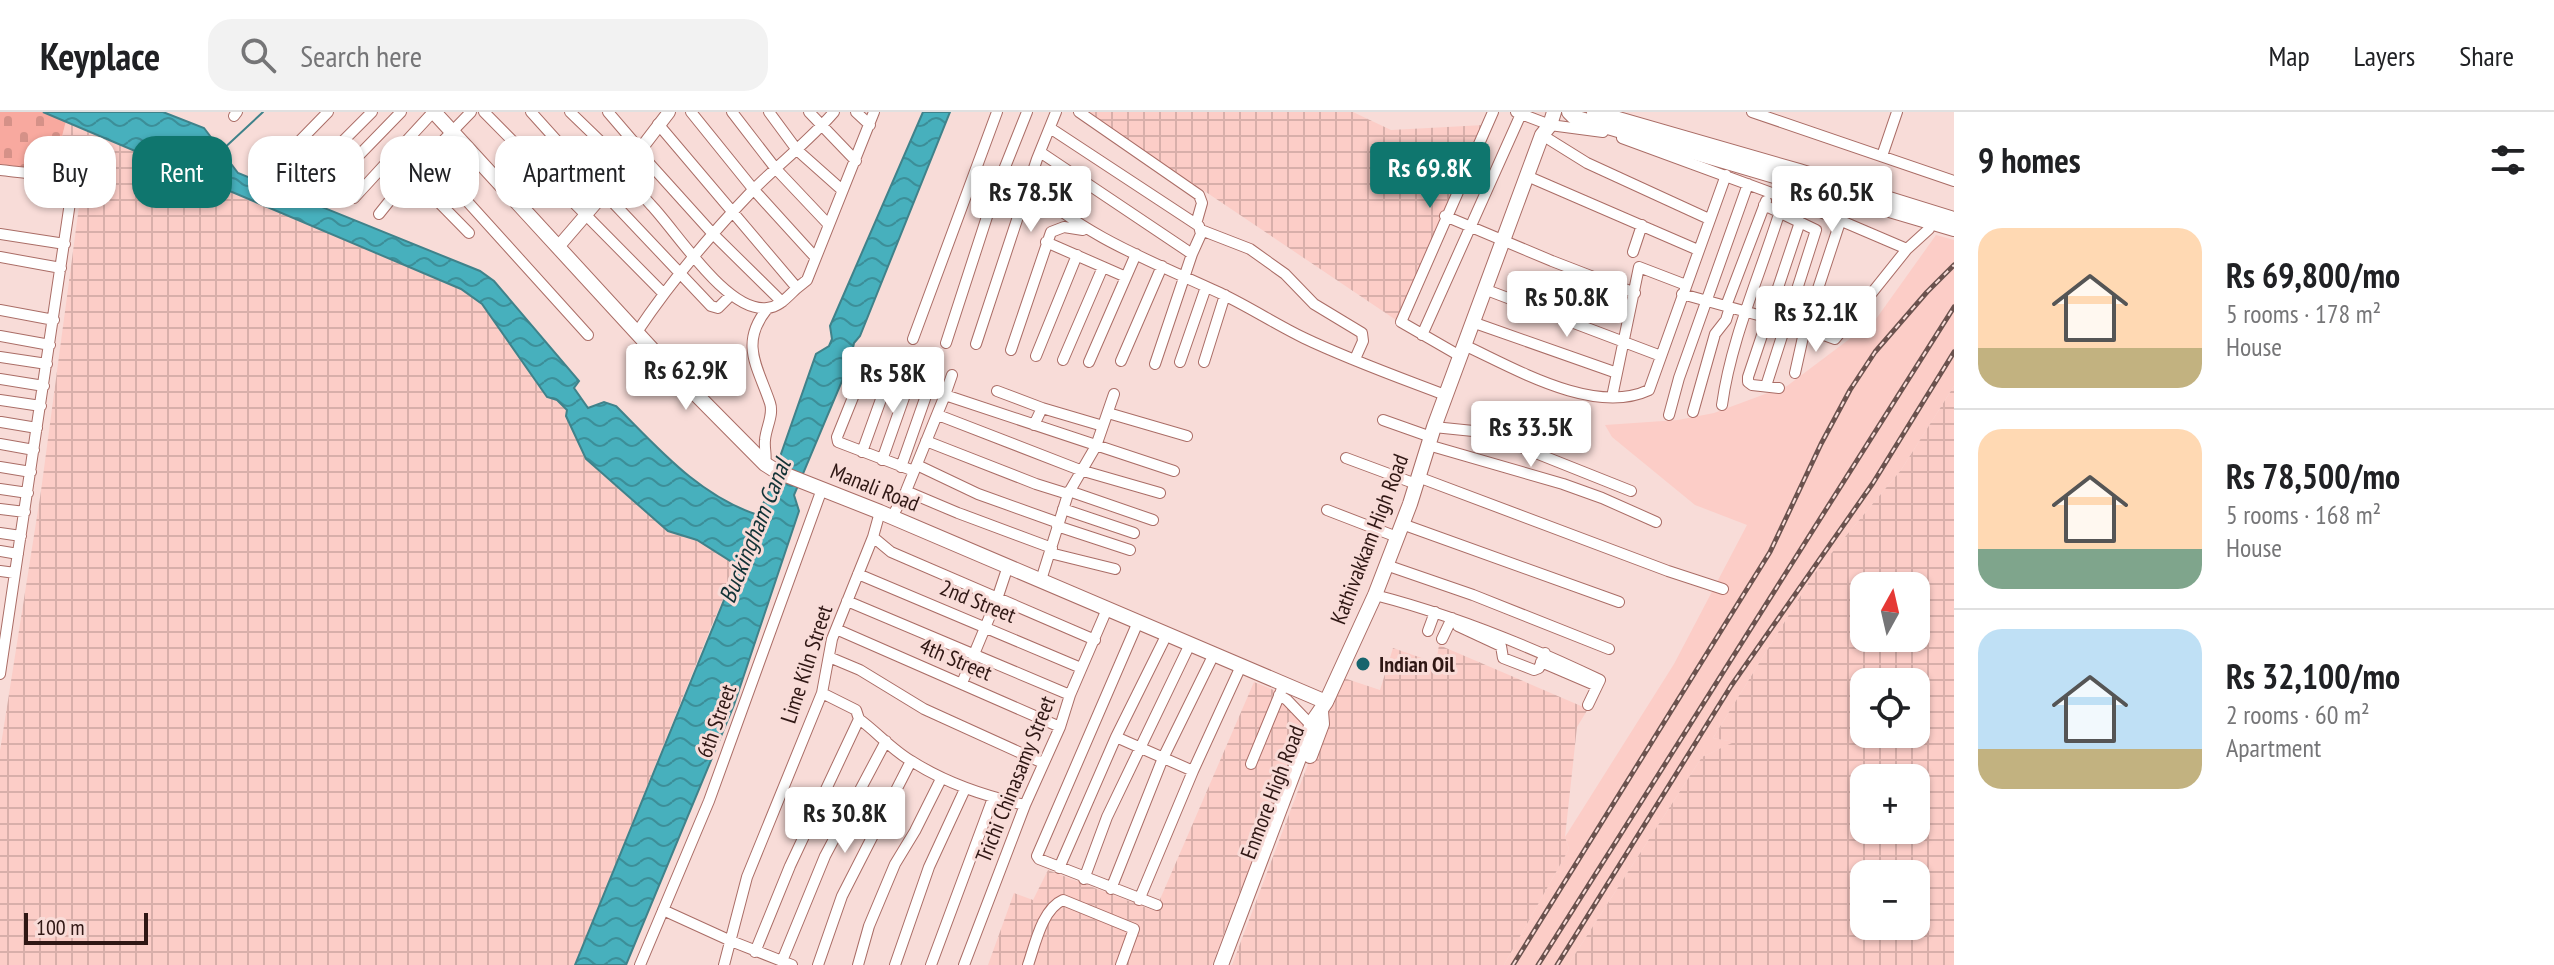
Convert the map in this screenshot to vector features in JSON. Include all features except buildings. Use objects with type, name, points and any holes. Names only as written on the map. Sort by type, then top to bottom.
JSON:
[{"type":"main road","name":"Manali Road","points":[[433,112],[637,332],[770,468],[1214,654],[1281,689],[1324,706]]},
{"type":"main road","points":[[1569,112],[1574,117],[1954,229]]},
{"type":"main road","points":[[1594,112],[1799,171],[1923,219],[1954,219]]},
{"type":"main road","name":"Kathivakkam High Road","points":[[1324,706],[1375,595],[1400,531],[1445,395],[1549,124]]},
{"type":"main road","name":"Enmore High Road","points":[[1221,965],[1311,725],[1324,706]]},
{"type":"main road","name":"Enmore High Road","points":[[1229,965],[1322,724],[1324,706]]},
{"type":"street","points":[[305,136],[328,112]]},
{"type":"street","points":[[348,136],[372,112]]},
{"type":"street","points":[[364,150],[401,112]]},
{"type":"street","points":[[364,187],[433,112]]},
{"type":"street","points":[[449,136],[471,112]]},
{"type":"street","points":[[484,112],[663,293]]},
{"type":"street","points":[[531,112],[553,136]]},
{"type":"street","points":[[570,112],[591,136]]},
{"type":"street","points":[[608,112],[629,136]]},
{"type":"street","points":[[650,136],[669,112]]},
{"type":"street","points":[[691,112],[754,190],[815,257]]},
{"type":"street","points":[[732,112],[776,169],[828,224]]},
{"type":"street","points":[[769,112],[797,150],[842,190]]},
{"type":"street","points":[[809,112],[856,161]]},
{"type":"street","points":[[637,332],[693,256],[754,190],[834,112]]},
{"type":"street","points":[[856,112],[870,125]]},
{"type":"street","points":[[770,468],[765,435],[772,411],[752,351],[756,325],[767,309],[782,302],[807,280],[874,112]]},
{"type":"street","points":[[913,339],[997,112]]},
{"type":"street","points":[[946,343],[995,192],[1027,112]]},
{"type":"street","points":[[976,344],[1056,112]]},
{"type":"street","points":[[1079,112],[1199,195],[1202,203],[1192,254],[1155,364]]},
{"type":"street","points":[[1493,112],[1401,322],[1422,335],[1462,351],[1592,396],[1612,397],[1649,390],[1726,175]]},
{"type":"street","points":[[1752,112],[1954,181]]},
{"type":"street","points":[[1882,156],[1897,112]]},
{"type":"street","points":[[1422,335],[1518,113],[1549,124],[1609,133],[1841,219],[1907,249]]},
{"type":"street","points":[[658,124],[797,288]]},
{"type":"street","points":[[1549,124],[1587,163],[1709,219]]},
{"type":"street","points":[[1050,128],[1198,227],[1250,249],[1285,274],[1314,304],[1362,333],[1363,341],[1355,359]]},
{"type":"street","points":[[1040,152],[1192,254]]},
{"type":"street","points":[[654,169],[713,234],[782,302]]},
{"type":"street","points":[[0,170],[41,176],[72,189],[12,596],[4,615],[0,674]]},
{"type":"street","points":[[1527,176],[1698,250]]},
{"type":"street","points":[[1029,184],[1050,204],[1136,254],[1225,295],[1301,337],[1445,395]]},
{"type":"street","points":[[1669,415],[1679,378],[1748,184]]},
{"type":"street","points":[[1693,412],[1715,334],[1726,320],[1728,306],[1769,191]]},
{"type":"street","points":[[1764,205],[1816,230],[1766,386]]},
{"type":"street","points":[[379,214],[384,208]]},
{"type":"street","points":[[444,208],[469,233]]},
{"type":"street","points":[[473,208],[588,335]]},
{"type":"street","points":[[558,247],[590,208]]},
{"type":"street","points":[[618,208],[715,308],[731,295]]},
{"type":"street","points":[[654,208],[693,256],[731,295],[742,304],[767,309]]},
{"type":"street","points":[[1722,405],[1725,383],[1780,211]]},
{"type":"street","points":[[1445,216],[1635,293]]},
{"type":"street","points":[[1795,373],[1805,328],[1841,219]]},
{"type":"street","points":[[1612,397],[1638,269],[1642,267],[1707,301],[1835,339],[1907,249],[1923,219]]},
{"type":"street","points":[[1779,388],[1752,385],[1748,377],[1800,222]]},
{"type":"street","points":[[1633,252],[1642,225]]},
{"type":"street","points":[[1011,350],[1051,232],[1064,227],[1093,231]]},
{"type":"street","points":[[0,234],[65,244]]},
{"type":"street","points":[[1046,242],[1126,277]]},
{"type":"street","points":[[1089,362],[1136,254]]},
{"type":"street","points":[[1036,356],[1077,255]]},
{"type":"street","points":[[0,257],[61,268]]},
{"type":"street","points":[[1121,361],[1162,266]]},
{"type":"street","points":[[1063,360],[1103,267]]},
{"type":"street","points":[[1180,362],[1206,287]]},
{"type":"street","points":[[1484,289],[1661,356]]},
{"type":"street","points":[[1204,362],[1225,295]]},
{"type":"street","points":[[0,310],[54,320]]},
{"type":"street","points":[[1472,322],[1617,373]]},
{"type":"street","points":[[0,336],[50,345]]},
{"type":"street","points":[[0,357],[47,364]]},
{"type":"street","points":[[868,360],[837,440],[840,445],[901,467],[915,468],[1130,550]]},
{"type":"street","points":[[862,452],[893,366]]},
{"type":"street","points":[[882,460],[914,369]]},
{"type":"street","points":[[901,467],[934,373]]},
{"type":"street","name":"Lime Kiln Street","points":[[724,965],[747,877],[822,693],[836,629],[873,537],[886,514],[906,491],[952,375]]},
{"type":"street","points":[[0,379],[44,386]]},
{"type":"street","points":[[997,391],[1103,426]]},
{"type":"street","points":[[1041,580],[1069,492],[1096,446],[1114,394]]},
{"type":"street","points":[[945,395],[1174,471]]},
{"type":"street","points":[[0,400],[41,406]]},
{"type":"street","points":[[1034,425],[1042,408]]},
{"type":"street","points":[[1108,413],[1187,436]]},
{"type":"street","points":[[938,415],[1080,470],[1160,493]]},
{"type":"street","points":[[1383,420],[1602,498],[1656,522]]},
{"type":"street","points":[[1,422],[37,428]]},
{"type":"street","points":[[1431,436],[1483,432],[1631,491]]},
{"type":"street","points":[[926,441],[1153,520]]},
{"type":"street","points":[[0,444],[34,450]]},
{"type":"street","points":[[1346,458],[1723,589]]},
{"type":"street","points":[[0,467],[31,472]]},
{"type":"street","points":[[0,489],[28,493]]},
{"type":"street","name":"6th Street","points":[[640,965],[709,801],[822,489]]},
{"type":"street","points":[[906,491],[1051,551],[1115,569]]},
{"type":"street","points":[[0,509],[25,512]]},
{"type":"street","points":[[1063,509],[1134,533]]},
{"type":"street","points":[[1327,510],[1619,602]]},
{"type":"street","points":[[0,533],[21,536]]},
{"type":"street","points":[[873,537],[891,552],[1095,640]]},
{"type":"street","points":[[0,551],[18,554]]},
{"type":"street","points":[[1386,565],[1473,595],[1609,649]]},
{"type":"street","points":[[962,683],[1008,566]]},
{"type":"street","points":[[0,571],[15,573]]},
{"type":"street","name":"2nd Street","points":[[858,574],[1081,668]]},
{"type":"street","points":[[0,594],[12,596]]},
{"type":"street","points":[[1375,595],[1456,619],[1505,643],[1526,645],[1543,658],[1600,680],[1588,705]]},
{"type":"street","points":[[847,601],[1070,695]]},
{"type":"street","name":"Trichi Chinasamy Street","points":[[964,965],[1025,805],[1107,609]]},
{"type":"street","points":[[1428,631],[1435,612]]},
{"type":"street","points":[[1442,639],[1456,619]]},
{"type":"street","points":[[1138,622],[1037,853],[1039,859],[1084,879],[1157,905]]},
{"type":"street","name":"4th Street","points":[[836,629],[1060,727]]},
{"type":"street","points":[[1059,868],[1116,737],[1167,634]]},
{"type":"street","points":[[1505,643],[1503,658],[1536,670],[1543,658]]},
{"type":"street","points":[[1084,879],[1138,748],[1190,644]]},
{"type":"street","points":[[1519,664],[1526,645]]},
{"type":"street","points":[[1111,889],[1163,758],[1214,654]]},
{"type":"street","points":[[829,657],[860,670],[924,709],[1043,763]]},
{"type":"street","points":[[1139,900],[1241,666]]},
{"type":"street","points":[[1281,689],[1287,700],[1311,725]]},
{"type":"street","points":[[1251,764],[1281,689]]},
{"type":"street","points":[[822,693],[856,710],[859,719],[886,741],[941,779],[993,798],[1025,805]]},
{"type":"street","points":[[755,952],[790,866],[859,719]]},
{"type":"street","points":[[1116,737],[1193,771]]},
{"type":"street","points":[[663,910],[755,952],[787,963],[825,856],[886,741]]},
{"type":"street","points":[[818,965],[842,896],[911,761]]},
{"type":"street","points":[[858,965],[869,926],[895,864],[941,779]]},
{"type":"street","points":[[895,965],[929,867],[965,789]]},
{"type":"street","points":[[931,965],[993,798]]},
{"type":"street","points":[[1028,965],[1044,921],[1056,903],[1063,900],[1134,929],[1121,965]]},
{"type":"shaded area","points":[[1087,112],[1353,112],[1391,130],[1484,125],[1396,320]]},
{"type":"shaded area","points":[[66,121],[101,136],[62,136]]},
{"type":"shaded area","points":[[116,142],[132,149],[132,208],[232,208],[232,192],[248,198],[248,208],[271,208],[461,289],[482,304],[547,397],[557,400],[568,411],[668,531],[697,540],[738,566],[575,965],[0,965],[0,751],[41,491],[79,208],[116,208]]},
{"type":"shaded area","points":[[1936,235],[1954,240],[1954,386],[1901,470],[1814,574],[1713,738],[1735,742],[1702,757],[1568,965],[1504,965],[1569,849],[1565,837],[1674,664],[1747,525],[1695,505],[1612,437],[1605,425],[1678,420],[1714,413],[1787,386],[1876,319]]},
{"type":"shaded area","points":[[1954,386],[1954,965],[1568,965],[1702,757],[1734,742],[1713,738],[1814,574],[1901,470]]},
{"type":"shaded area","name":"Indian Oil","points":[[1439,645],[1588,709],[1577,727],[1565,837],[1569,849],[1504,965],[1232,965],[1341,677],[1380,690],[1393,648],[1436,663]]},
{"type":"shaded area","points":[[1254,682],[1276,691],[1305,722],[1212,965],[988,965],[1014,893],[1033,900],[1048,870],[1155,911]]},
{"type":"green space","points":[[0,112],[43,112],[66,121],[62,136],[24,136],[24,167],[0,164]]},
{"type":"water","points":[[43,112],[163,112],[204,128],[210,136],[132,136],[132,150],[116,143],[116,136],[100,136]]},
{"type":"water","name":"Buckingham Canal","points":[[923,112],[950,112],[794,495],[799,511],[734,705],[626,965],[575,965],[738,566],[697,540],[668,531],[586,459],[566,416],[567,410],[557,400],[547,397],[482,304],[461,289],[270,208],[324,208],[480,271],[494,281],[579,381],[574,388],[588,408],[604,402],[616,406],[698,483],[737,507],[758,515],[781,465],[781,454],[816,354],[829,346],[832,339],[830,326]]},
{"type":"water","points":[[232,165],[238,173],[248,177],[248,199],[232,192]]},
{"type":"waterway","points":[[232,141],[263,112]]},
{"type":"railway","points":[[1513,965],[1770,552],[1850,390],[1875,352],[1954,265]]},
{"type":"railway","points":[[1538,965],[1954,307]]},
{"type":"railway","points":[[1557,965],[1731,686],[1873,483],[1954,352]]},
{"type":"place","name":"Indian Oil","points":[[1363,664]]}]
